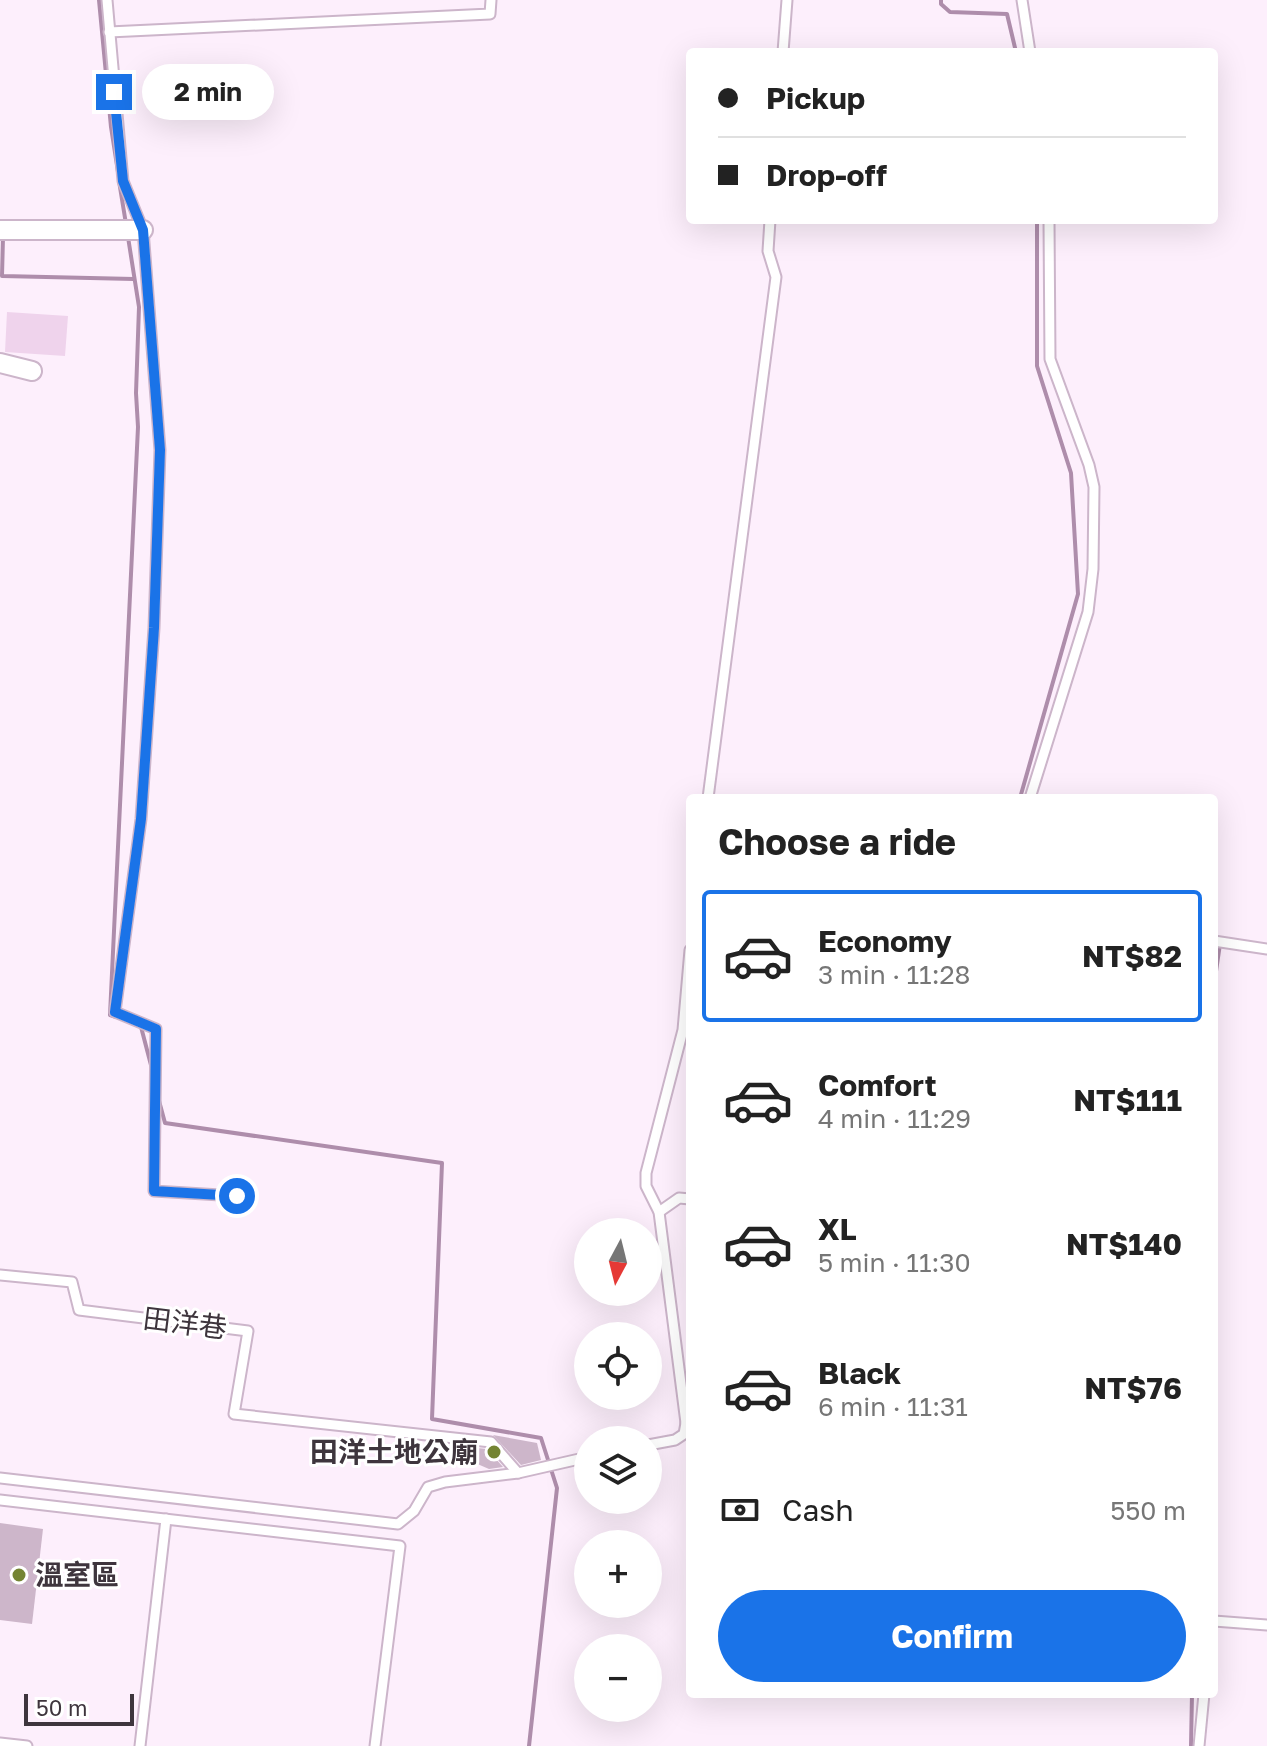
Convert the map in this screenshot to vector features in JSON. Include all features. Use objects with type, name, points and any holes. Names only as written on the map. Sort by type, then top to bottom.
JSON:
[{"type":"street","points":[[0,230],[143,230]]},
{"type":"street","points":[[0,363],[32,371]]},
{"type":"lane","points":[[107,0],[123,181],[143,230],[160,450],[141,819],[115,1012],[156,1029],[154,1191],[237,1196]]},
{"type":"lane","points":[[109,32],[490,14],[491,0]]},
{"type":"lane","points":[[783,48],[787,0]]},
{"type":"lane","points":[[1022,0],[1029,48]]},
{"type":"lane","points":[[709,794],[776,277],[768,251],[770,224]]},
{"type":"lane","points":[[1031,794],[1088,612],[1093,569],[1094,487],[1089,465],[1050,359],[1049,224]]},
{"type":"lane","points":[[1218,942],[1267,949]]},
{"type":"lane","points":[[686,996],[683,1030],[646,1173],[646,1186],[659,1212],[686,1408]]},
{"type":"lane","points":[[659,1212],[679,1198],[686,1199]]},
{"type":"lane","name":"田洋巷","points":[[0,1275],[72,1282],[79,1310],[248,1331],[234,1414],[491,1442],[518,1473]]},
{"type":"lane","points":[[662,1442],[675,1440],[686,1428]]},
{"type":"lane","points":[[0,1478],[398,1524],[414,1511],[428,1487],[518,1473],[574,1460]]},
{"type":"lane","points":[[0,1500],[400,1546],[375,1746]]},
{"type":"lane","points":[[140,1746],[166,1519]]},
{"type":"lane","points":[[1218,1621],[1267,1625]]},
{"type":"lane","points":[[1199,1746],[1204,1698]]},
{"type":"lane","points":[[0,1743],[27,1746]]},
{"type":"shaded area","points":[[7,312],[68,316],[65,356],[5,352]]},
{"type":"building","points":[[493,1435],[537,1443],[541,1460],[521,1465]]},
{"type":"building","points":[[429,1443],[487,1449],[503,1467],[489,1469]]},
{"type":"building","name":"溫室區","points":[[0,1523],[43,1529],[32,1624],[0,1620]]},
{"type":"waterway","points":[[99,0],[118,172]]},
{"type":"waterway","points":[[941,0],[950,12],[1007,14],[1015,48]]},
{"type":"waterway","points":[[119,181],[126,224]]},
{"type":"waterway","points":[[1021,794],[1078,594],[1071,473],[1037,366],[1037,224]]},
{"type":"waterway","points":[[3,237],[2,276],[134,279]]},
{"type":"waterway","points":[[116,1017],[110,1015],[138,427],[139,307],[128,237]]},
{"type":"waterway","points":[[1218,958],[1220,944]]},
{"type":"waterway","points":[[140,1023],[152,1069]]},
{"type":"waterway","points":[[158,1097],[165,1123],[442,1163],[432,1419],[541,1438],[557,1488],[529,1746]]},
{"type":"waterway","points":[[1191,1746],[1192,1698]]},
{"type":"place","name":"田洋土地公廟","points":[[494,1452]]},
{"type":"place","name":"溫室區","points":[[19,1575]]},
{"type":"route","points":[[114,92],[123,181],[143,230],[160,450],[154,628],[141,819],[115,1012],[156,1029],[154,1191],[237,1196]]}]
